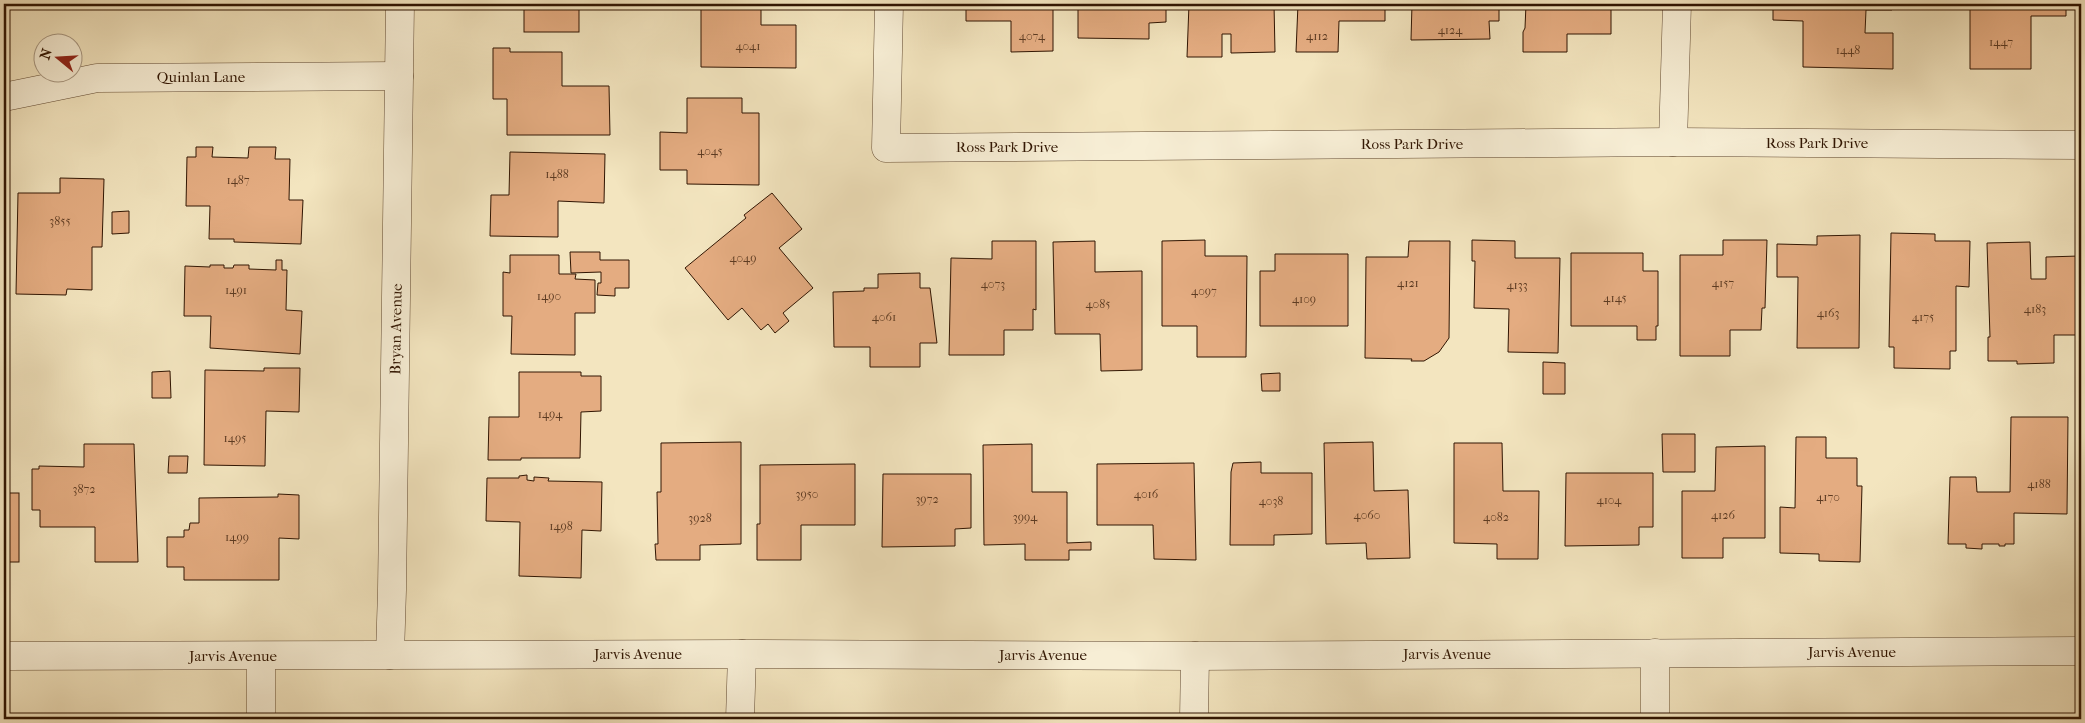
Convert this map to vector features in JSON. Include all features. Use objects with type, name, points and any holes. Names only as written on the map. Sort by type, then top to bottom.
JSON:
[{"type":"street","name":"Bryan Avenue","points":[[390,655],[400,4]]},
{"type":"street","name":"Ross Park Drive","points":[[889,4],[886,148],[1673,142],[2081,145]]},
{"type":"street","points":[[1673,142],[1677,4]]},
{"type":"street","name":"Quinlan Lane","points":[[4,97],[97,78],[399,76]]},
{"type":"street","name":"Jarvis Avenue","points":[[4,656],[742,654],[1194,656],[2081,651]]},
{"type":"street","points":[[1655,653],[1655,719]]},
{"type":"street","points":[[740,719],[742,654]]},
{"type":"street","points":[[261,656],[261,719]]},
{"type":"street","points":[[1194,656],[1194,719]]},
{"type":"building","points":[[524,4],[579,4],[579,32],[524,32]]},
{"type":"building","points":[[701,4],[761,4],[761,25],[796,25],[796,68],[701,67]]},
{"type":"building","points":[[966,4],[1053,4],[1053,51],[1011,52],[1011,21],[966,21]]},
{"type":"building","points":[[1078,4],[1166,4],[1166,22],[1149,23],[1149,39],[1078,38]]},
{"type":"building","points":[[1189,4],[1274,4],[1275,52],[1231,53],[1231,34],[1222,34],[1222,57],[1187,57]]},
{"type":"building","points":[[1285,4],[1297,4],[1296,9],[1284,9]]},
{"type":"building","points":[[1298,4],[1385,4],[1385,21],[1339,21],[1338,52],[1296,52]]},
{"type":"building","points":[[1412,4],[1499,4],[1499,21],[1489,21],[1490,39],[1411,40]]},
{"type":"building","points":[[1526,4],[1611,4],[1611,34],[1567,34],[1567,52],[1523,52]]},
{"type":"building","points":[[1773,4],[1892,4],[1892,10],[1866,10],[1865,33],[1893,33],[1893,69],[1803,67],[1803,21],[1773,20]]},
{"type":"building","points":[[1970,4],[2066,4],[2066,16],[2031,16],[2031,69],[1970,69]]},
{"type":"building","points":[[493,48],[510,48],[510,52],[562,52],[562,86],[609,86],[610,135],[507,135],[507,99],[493,99]]},
{"type":"building","points":[[687,98],[742,98],[742,113],[759,113],[759,185],[687,184],[687,170],[660,170],[660,132],[687,133]]},
{"type":"building","points":[[196,147],[213,147],[212,157],[248,158],[249,147],[276,147],[275,159],[290,159],[289,200],[303,200],[301,244],[234,242],[234,239],[209,239],[210,206],[186,206],[187,157],[196,157]]},
{"type":"building","points":[[510,152],[605,154],[604,203],[558,201],[558,237],[490,236],[491,195],[509,195]]},
{"type":"building","points":[[60,178],[104,179],[102,247],[92,247],[92,290],[67,289],[66,295],[16,294],[18,193],[60,193]]},
{"type":"building","points":[[772,193],[802,229],[779,248],[813,288],[783,313],[789,321],[775,333],[768,324],[761,330],[742,308],[728,320],[685,268],[746,218],[744,215]]},
{"type":"building","points":[[129,211],[129,233],[112,234],[112,212]]},
{"type":"building","points":[[1891,233],[1935,234],[1935,241],[1970,241],[1969,287],[1956,286],[1956,351],[1950,351],[1950,369],[1894,368],[1894,347],[1889,347]]},
{"type":"building","points":[[1860,235],[1859,348],[1797,348],[1798,277],[1777,277],[1777,244],[1817,245],[1817,236]]},
{"type":"building","points":[[1205,240],[1205,256],[1247,256],[1246,357],[1197,357],[1197,326],[1162,326],[1162,241]]},
{"type":"building","points":[[1472,240],[1515,241],[1515,258],[1560,258],[1558,353],[1508,352],[1509,309],[1474,308],[1475,261],[1472,261]]},
{"type":"building","points":[[1723,240],[1767,240],[1765,308],[1762,308],[1761,330],[1730,330],[1730,356],[1680,356],[1680,255],[1723,255]]},
{"type":"building","points":[[992,241],[1036,241],[1036,310],[1033,309],[1033,330],[1004,330],[1004,355],[949,355],[951,258],[992,259]]},
{"type":"building","points":[[1095,241],[1095,272],[1142,271],[1142,370],[1101,371],[1100,334],[1055,334],[1053,242]]},
{"type":"building","points":[[1409,241],[1450,241],[1449,338],[1439,352],[1424,361],[1365,358],[1366,257],[1408,257]]},
{"type":"building","points":[[2030,242],[2031,279],[2046,279],[2046,257],[2079,256],[2080,335],[2054,335],[2054,363],[2017,364],[2017,361],[1988,361],[1988,337],[1990,337],[1987,243]]},
{"type":"building","points":[[570,252],[600,252],[600,260],[629,260],[629,288],[615,288],[615,296],[597,295],[598,283],[601,283],[601,272],[571,273]]},
{"type":"building","points":[[1571,253],[1643,253],[1643,271],[1658,271],[1658,326],[1656,326],[1656,340],[1637,340],[1637,326],[1571,326]]},
{"type":"building","points":[[1275,254],[1348,254],[1348,326],[1260,326],[1260,271],[1275,271]]},
{"type":"building","points":[[510,255],[559,255],[559,274],[576,274],[575,279],[595,280],[595,313],[575,313],[575,355],[511,354],[512,316],[503,316],[503,272],[510,273]]},
{"type":"building","points":[[276,260],[282,260],[282,270],[287,270],[286,310],[302,311],[300,354],[210,348],[211,316],[184,316],[185,266],[210,267],[210,265],[224,265],[224,268],[233,268],[234,265],[249,265],[249,269],[276,270]]},
{"type":"building","points":[[920,273],[920,288],[930,288],[937,343],[920,343],[920,367],[870,367],[870,347],[834,347],[833,292],[864,291],[864,288],[878,288],[878,274]]},
{"type":"building","points":[[1543,362],[1565,363],[1565,394],[1543,394]]},
{"type":"building","points":[[264,368],[300,368],[299,412],[266,411],[265,466],[204,465],[205,370],[264,371]]},
{"type":"building","points":[[170,371],[171,398],[152,398],[152,372]]},
{"type":"building","points":[[519,372],[581,372],[581,376],[601,376],[601,411],[581,412],[580,458],[488,460],[489,417],[519,417]]},
{"type":"building","points":[[1280,373],[1280,391],[1262,391],[1261,374]]},
{"type":"building","points":[[2011,417],[2068,417],[2067,514],[2014,513],[2014,544],[1999,546],[1999,544],[1982,544],[1982,549],[1966,548],[1966,544],[1948,544],[1950,477],[1976,477],[1977,492],[2010,492]]},
{"type":"building","points":[[1662,434],[1695,434],[1695,472],[1663,472]]},
{"type":"building","points":[[1796,437],[1826,437],[1826,458],[1857,458],[1857,486],[1862,486],[1860,562],[1819,561],[1819,554],[1780,553],[1780,507],[1795,508]]},
{"type":"building","points":[[741,442],[741,544],[700,545],[700,560],[656,560],[655,544],[658,544],[657,492],[661,492],[661,443]]},
{"type":"building","points":[[1373,442],[1374,491],[1408,490],[1410,558],[1367,559],[1366,543],[1326,544],[1324,443]]},
{"type":"building","points":[[1454,443],[1502,443],[1503,491],[1539,491],[1538,559],[1497,559],[1497,544],[1454,543]]},
{"type":"building","points":[[84,444],[134,444],[138,562],[95,562],[95,527],[40,527],[40,510],[32,510],[32,469],[39,469],[39,466],[84,467]]},
{"type":"building","points":[[1032,444],[1032,492],[1067,492],[1067,543],[1091,542],[1091,550],[1069,550],[1069,560],[1025,560],[1025,544],[984,545],[983,445]]},
{"type":"building","points":[[1765,446],[1765,538],[1723,538],[1723,558],[1682,558],[1682,491],[1715,491],[1716,447]]},
{"type":"building","points":[[169,456],[188,456],[187,473],[168,473]]},
{"type":"building","points":[[1261,462],[1261,473],[1312,473],[1312,534],[1274,535],[1274,545],[1230,545],[1231,472],[1233,463]]},
{"type":"building","points":[[1194,463],[1196,560],[1154,559],[1153,525],[1097,525],[1097,464]]},
{"type":"building","points":[[855,464],[855,525],[801,525],[801,560],[757,560],[757,524],[760,524],[760,465]]},
{"type":"building","points":[[1566,473],[1653,473],[1653,527],[1639,527],[1639,545],[1565,546]]},
{"type":"building","points":[[883,474],[971,474],[971,528],[955,529],[955,546],[882,547]]},
{"type":"building","points":[[527,475],[527,480],[534,481],[534,477],[549,478],[548,481],[602,482],[601,531],[582,530],[581,578],[519,576],[520,522],[486,521],[487,478],[519,478],[519,476]]},
{"type":"building","points":[[4,493],[19,493],[19,562],[4,562]]},
{"type":"building","points":[[278,494],[299,495],[299,539],[279,538],[279,580],[184,580],[184,567],[167,567],[167,537],[184,537],[184,530],[189,530],[190,523],[199,523],[199,498],[278,497]]}]
